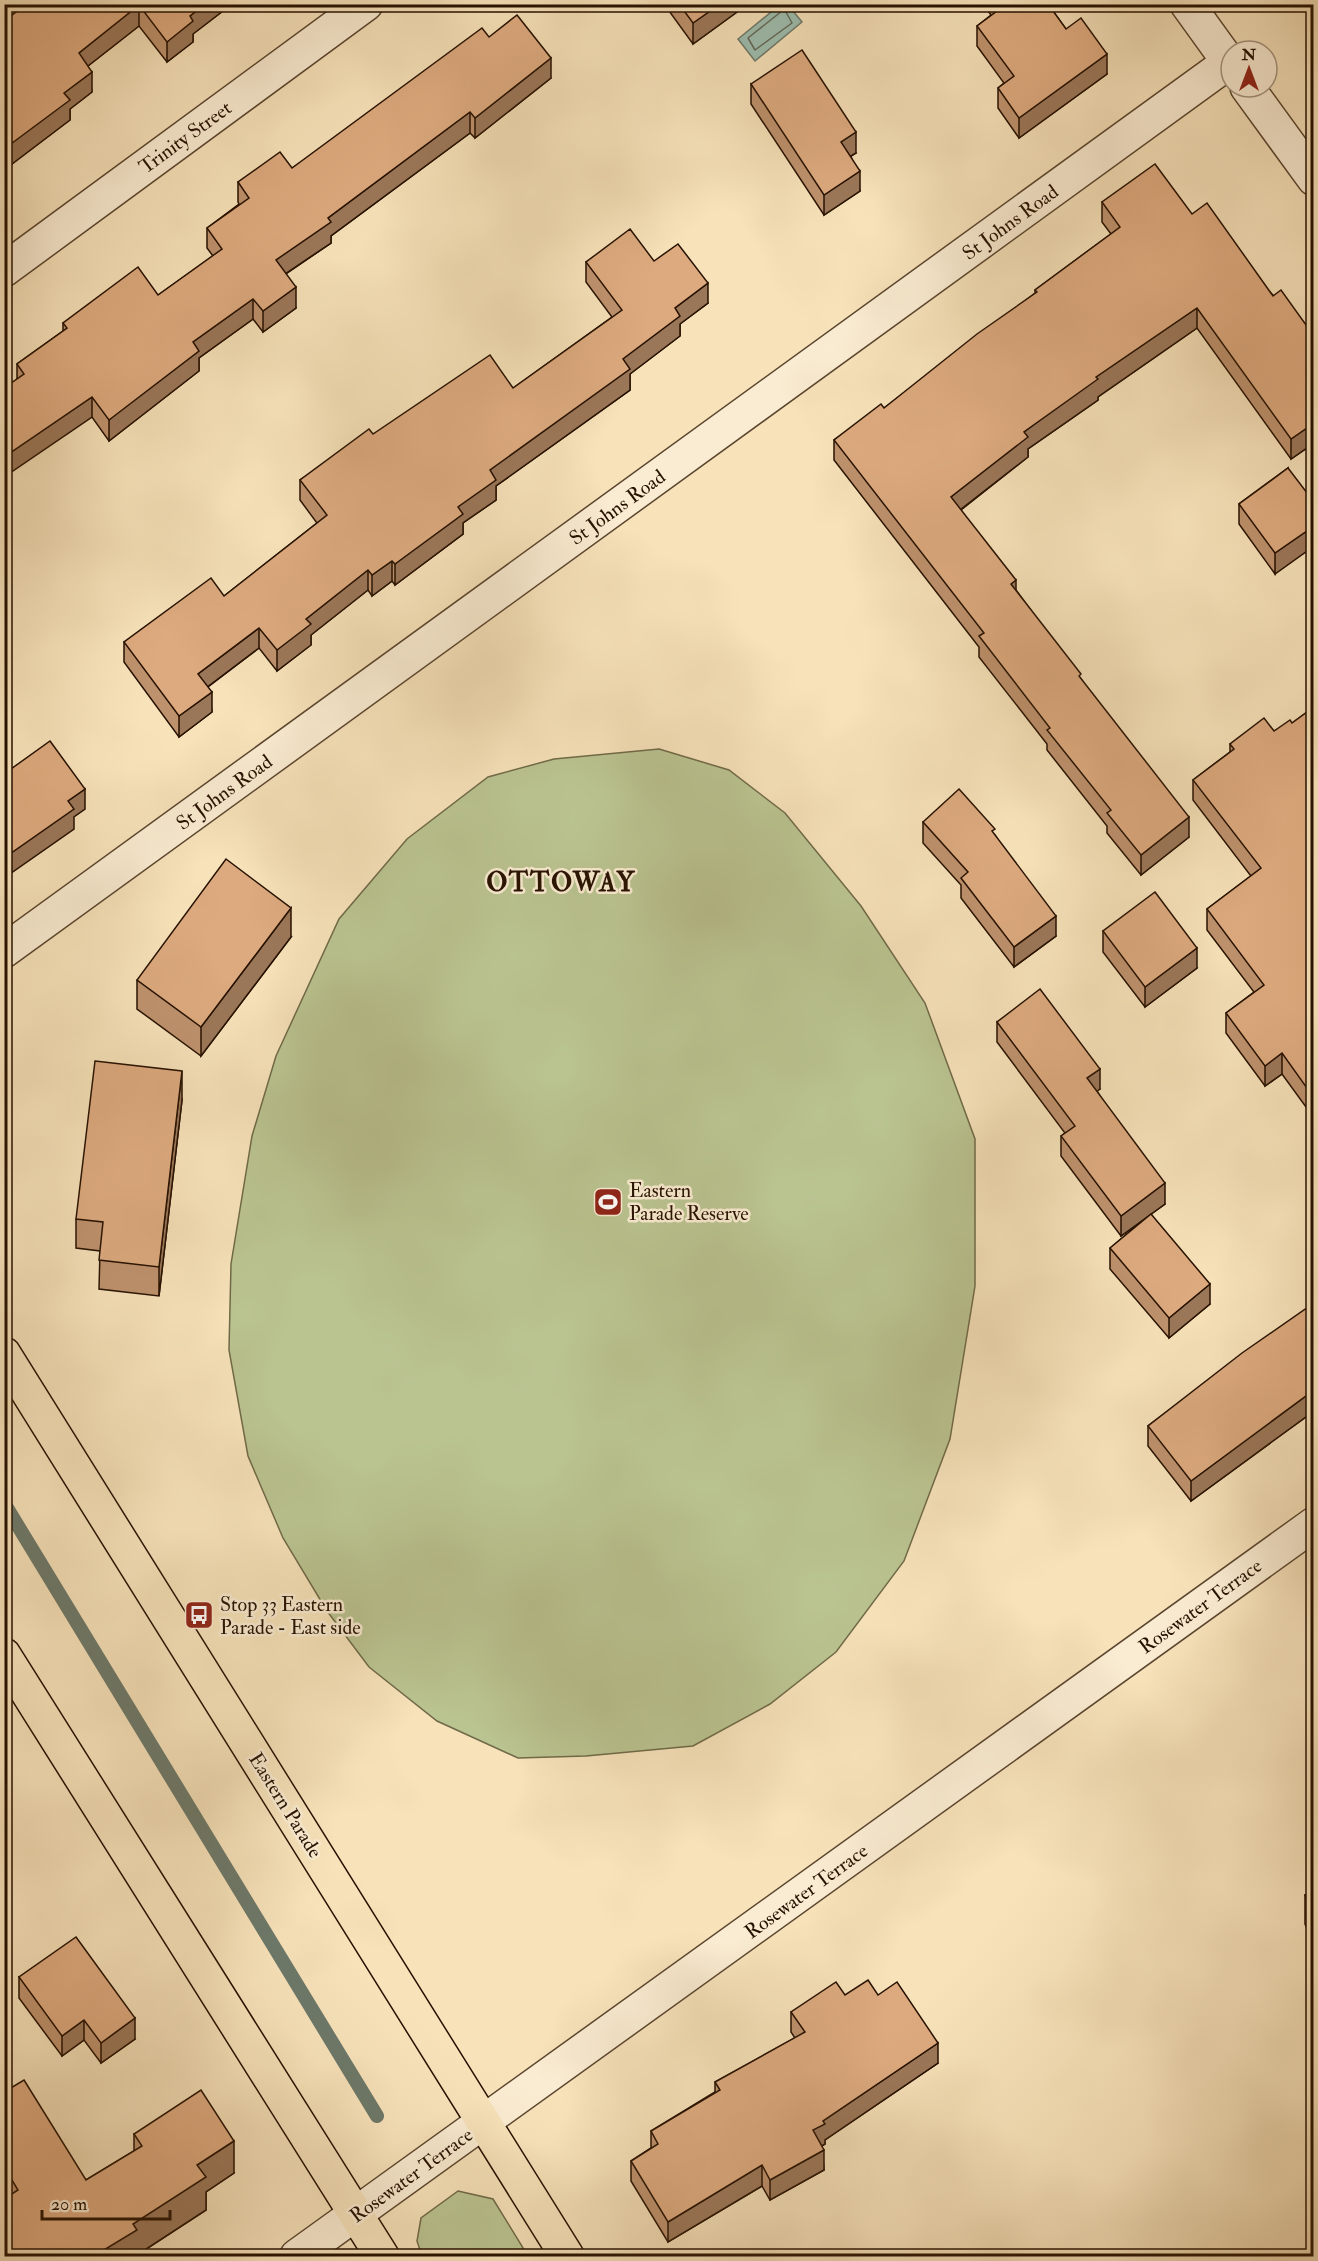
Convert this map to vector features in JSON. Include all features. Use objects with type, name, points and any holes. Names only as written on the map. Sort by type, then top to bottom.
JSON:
[{"type":"main road","name":"Eastern Parade","points":[[4,1354],[567,2256]]},
{"type":"main road","points":[[4,1655],[382,2256]]},
{"type":"street","name":"Trinity Street","points":[[4,270],[366,4]]},
{"type":"street","points":[[1187,4],[1219,48]]},
{"type":"street","name":"St Johns Road","points":[[4,951],[1219,83]]},
{"type":"street","points":[[1256,99],[1314,179]]},
{"type":"street","name":"Rosewater Terrace","points":[[297,2256],[1314,1524]]},
{"type":"green space","name":"Eastern Parade Reserve","points":[[659,749],[729,770],[785,813],[861,906],[925,1003],[975,1139],[975,1286],[950,1439],[904,1561],[836,1652],[770,1704],[693,1746],[586,1756],[518,1758],[437,1721],[369,1667],[327,1611],[283,1538],[248,1456],[229,1350],[231,1264],[252,1136],[276,1056],[339,919],[407,839],[488,777],[554,759]]},
{"type":"green space","points":[[458,2191],[493,2199],[528,2256],[422,2256],[417,2241],[421,2218]]},
{"type":"water","points":[[781,4],[788,5],[802,22],[755,61],[738,39]]},
{"type":"building","points":[[27,4],[205,4],[190,16],[193,21],[167,42],[139,5],[79,53],[92,72],[64,93],[70,100],[4,149],[4,74],[7,72],[4,69],[4,21]]},
{"type":"building","points":[[679,4],[720,4],[693,23]]},
{"type":"building","points":[[999,4],[1048,4],[1066,29],[1081,18],[1107,54],[1019,118],[998,88],[1014,76],[977,26],[1001,8]]},
{"type":"building","points":[[517,15],[551,58],[475,118],[470,112],[328,218],[331,222],[276,260],[296,287],[263,311],[253,299],[193,342],[199,351],[109,420],[92,397],[4,457],[4,388],[24,374],[17,364],[67,328],[63,323],[138,267],[158,295],[222,249],[207,228],[249,198],[238,182],[280,152],[292,168],[482,28],[489,37]]},
{"type":"building","points":[[802,50],[856,132],[841,142],[860,171],[824,195],[751,84]]},
{"type":"building","points":[[1155,164],[1192,214],[1207,203],[1273,296],[1281,290],[1314,336],[1314,423],[1291,439],[1197,308],[1096,377],[1098,379],[1024,432],[1028,437],[951,497],[1016,580],[1011,584],[1081,674],[1079,676],[1189,817],[1141,855],[1107,813],[1111,810],[1047,730],[1050,728],[979,636],[984,633],[834,440],[881,404],[884,408],[977,334],[1037,292],[1035,290],[1120,227],[1102,202]]},
{"type":"building","points":[[630,229],[654,261],[678,244],[708,283],[675,308],[680,316],[623,359],[630,369],[490,470],[496,480],[458,507],[463,514],[395,564],[392,561],[372,575],[368,570],[306,619],[311,624],[277,650],[259,628],[198,674],[212,692],[179,716],[124,642],[211,578],[224,596],[327,515],[300,480],[369,429],[373,434],[490,355],[513,388],[622,310],[586,262]]},
{"type":"building","points":[[1288,468],[1314,502],[1314,526],[1275,553],[1239,504]]},
{"type":"building","points":[[1314,707],[1314,1098],[1282,1053],[1265,1066],[1226,1013],[1264,985],[1207,909],[1261,868],[1193,780],[1234,749],[1230,744],[1264,718],[1274,731],[1290,720],[1292,723]]},
{"type":"building","points":[[50,741],[85,789],[68,801],[74,809],[4,858],[4,774]]},
{"type":"building","points":[[959,789],[995,829],[992,831],[1056,916],[1014,947],[961,878],[968,872],[923,822]]},
{"type":"building","points":[[226,859],[291,908],[201,1027],[137,980]]},
{"type":"building","points":[[1155,892],[1197,948],[1145,987],[1103,931]]},
{"type":"building","points":[[1040,989],[1100,1069],[1087,1078],[1165,1183],[1121,1216],[1061,1136],[1075,1126],[997,1022]]},
{"type":"building","points":[[95,1061],[182,1071],[159,1267],[99,1260],[103,1222],[76,1219]]},
{"type":"building","points":[[1151,1214],[1210,1284],[1169,1318],[1110,1248]]},
{"type":"building","points":[[1314,1303],[1314,1390],[1191,1481],[1148,1426],[1242,1353]]},
{"type":"building","points":[[1314,1892],[1314,1916],[1305,1895]]},
{"type":"building","points":[[76,1937],[135,2018],[101,2043],[84,2020],[62,2036],[19,1977]]},
{"type":"building","points":[[868,1980],[878,1995],[897,1982],[938,2043],[823,2121],[825,2124],[813,2130],[824,2150],[770,2180],[762,2165],[668,2222],[631,2161],[658,2144],[651,2131],[720,2090],[715,2082],[805,2032],[791,2012],[836,1982],[845,1995]]},
{"type":"building","points":[[24,2080],[86,2180],[142,2146],[134,2134],[201,2090],[234,2141],[197,2165],[206,2177],[133,2224],[137,2230],[94,2256],[4,2256],[4,2199],[18,2190],[4,2167],[4,2092]]},
{"type":"waterway","points":[[4,1503],[377,2116]]},
{"type":"place","name":"Eastern Parade Reserve","points":[[608,1202]]},
{"type":"place","name":"Stop 33 Eastern Parade - East side","points":[[199,1615]]},
{"type":"district","name":"OTTOWAY","points":[[561,882]]}]
